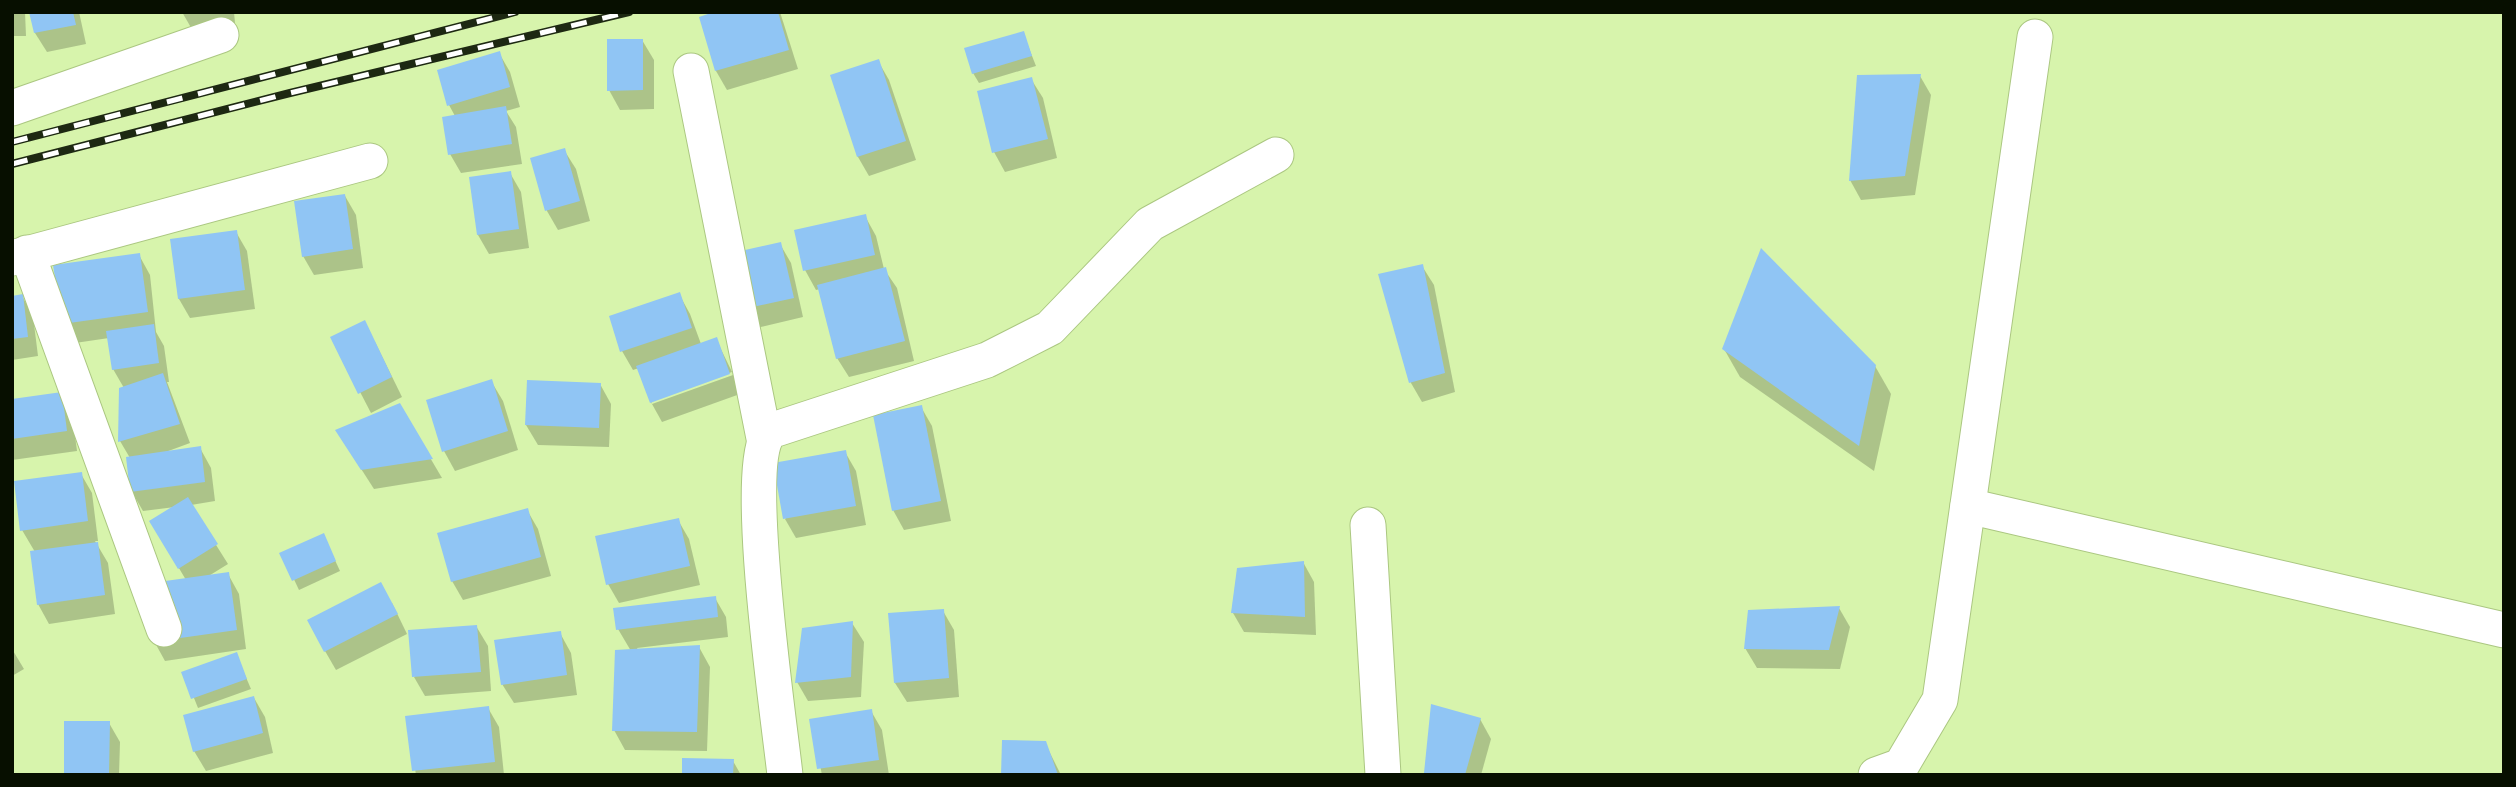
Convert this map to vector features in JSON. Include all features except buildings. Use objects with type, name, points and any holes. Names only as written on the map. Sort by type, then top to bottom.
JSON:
[{"type":"street","points":[[12,108],[221,35]]},
{"type":"street","points":[[1876,775],[1901,766],[1940,700],[2035,37]]},
{"type":"street","points":[[691,71],[764,438],[760,472],[761,568],[785,775]]},
{"type":"street","points":[[764,438],[770,431],[987,360],[1050,328],[1150,224],[1276,155]]},
{"type":"street","points":[[164,629],[20,256],[370,160]]},
{"type":"street","points":[[1968,506],[2504,630]]},
{"type":"street","points":[[1368,525],[1382,775]]},
{"type":"railway","points":[[12,142],[515,12]]},
{"type":"railway","points":[[12,164],[290,93],[629,12]]}]
